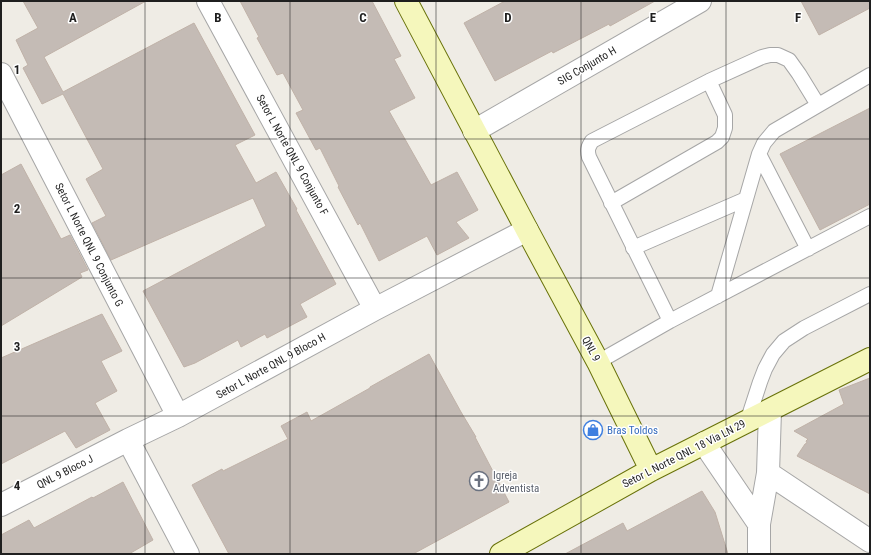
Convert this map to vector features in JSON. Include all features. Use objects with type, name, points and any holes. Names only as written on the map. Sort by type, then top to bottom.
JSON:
[{"type":"street","name":"Setor L Norte QNL 9 Conjunto F","points":[[208,1],[375,308]]},
{"type":"street","points":[[406,1],[527,230]]},
{"type":"street","name":"SIG Conjunto H","points":[[474,131],[700,1]]},
{"type":"street","name":"Setor L Norte QNL 9 Conjunto G","points":[[1,74],[178,416]]},
{"type":"street","name":"Setor L Norte QNL 9 Bloco H","points":[[128,440],[178,416],[375,308],[527,230]]},
{"type":"street","name":"QNL 9","points":[[527,230],[598,362],[651,470]]},
{"type":"street","name":"Setor L Norte QNL 18 Via LN 29","points":[[506,553],[651,470],[870,360]]},
{"type":"street","points":[[759,554],[759,524],[768,473],[770,410]]},
{"type":"street","points":[[128,440],[188,554]]},
{"type":"street","name":"QNL 9 Bloco J","points":[[1,505],[128,440]]},
{"type":"street","points":[[704,443],[759,524]]},
{"type":"street","points":[[768,473],[870,541]]},
{"type":"lane","points":[[670,321],[589,157],[588,147],[592,141],[709,80],[770,55],[778,55],[789,60],[818,104]]},
{"type":"lane","points":[[718,296],[759,154],[764,143],[774,131],[870,74]]},
{"type":"lane","points":[[611,203],[717,142],[722,137],[725,128],[725,116],[709,80]]},
{"type":"lane","points":[[759,154],[808,249]]},
{"type":"lane","points":[[633,248],[746,199]]},
{"type":"lane","points":[[598,362],[670,321],[870,216]]},
{"type":"lane","points":[[747,422],[765,369],[772,354],[784,341],[804,328],[870,294]]},
{"type":"building","points":[[23,1],[146,1],[44,57],[63,92],[194,23],[255,135],[235,145],[256,183],[276,172],[336,284],[300,304],[307,317],[267,338],[265,334],[241,347],[238,340],[195,363],[184,367],[143,291],[266,226],[253,198],[111,260],[92,223],[106,216],[86,179],[103,169],[63,94],[42,104],[23,68],[28,65],[16,40],[38,28]]},
{"type":"building","points":[[240,1],[372,1],[401,56],[394,59],[415,98],[389,111],[431,185],[457,172],[478,210],[456,222],[469,238],[437,255],[427,236],[379,261],[360,223],[358,225],[338,187],[339,186],[320,148],[316,150],[296,113],[303,110],[283,73],[277,75],[257,38],[259,37]]},
{"type":"building","points":[[505,1],[655,1],[610,26],[609,24],[553,53],[552,51],[495,81],[464,23]]},
{"type":"building","points":[[801,1],[870,1],[870,8],[819,35]]},
{"type":"building","points":[[870,108],[870,204],[820,230],[780,154]]},
{"type":"building","points":[[21,164],[61,239],[70,235],[88,270],[80,273],[82,277],[1,326],[1,175]]},
{"type":"building","points":[[102,314],[122,351],[101,361],[117,391],[95,403],[110,430],[76,448],[65,431],[1,464],[1,358]]},
{"type":"building","points":[[429,354],[476,437],[509,502],[413,554],[229,554],[192,485],[222,469],[223,471],[288,439],[281,426],[307,412],[311,421]]},
{"type":"building","points":[[870,378],[870,494],[797,456],[807,443],[806,441],[808,439],[794,431],[844,404],[839,390]]},
{"type":"building","points":[[123,482],[153,540],[129,554],[1,554],[1,535],[29,520],[34,528]]},
{"type":"building","points":[[702,491],[715,512],[728,554],[565,554],[623,523],[627,531]]},
{"type":"place","name":"Bras Toldos","points":[[593,430]]},
{"type":"place","name":"Igreja Adventista","points":[[479,481]]}]
